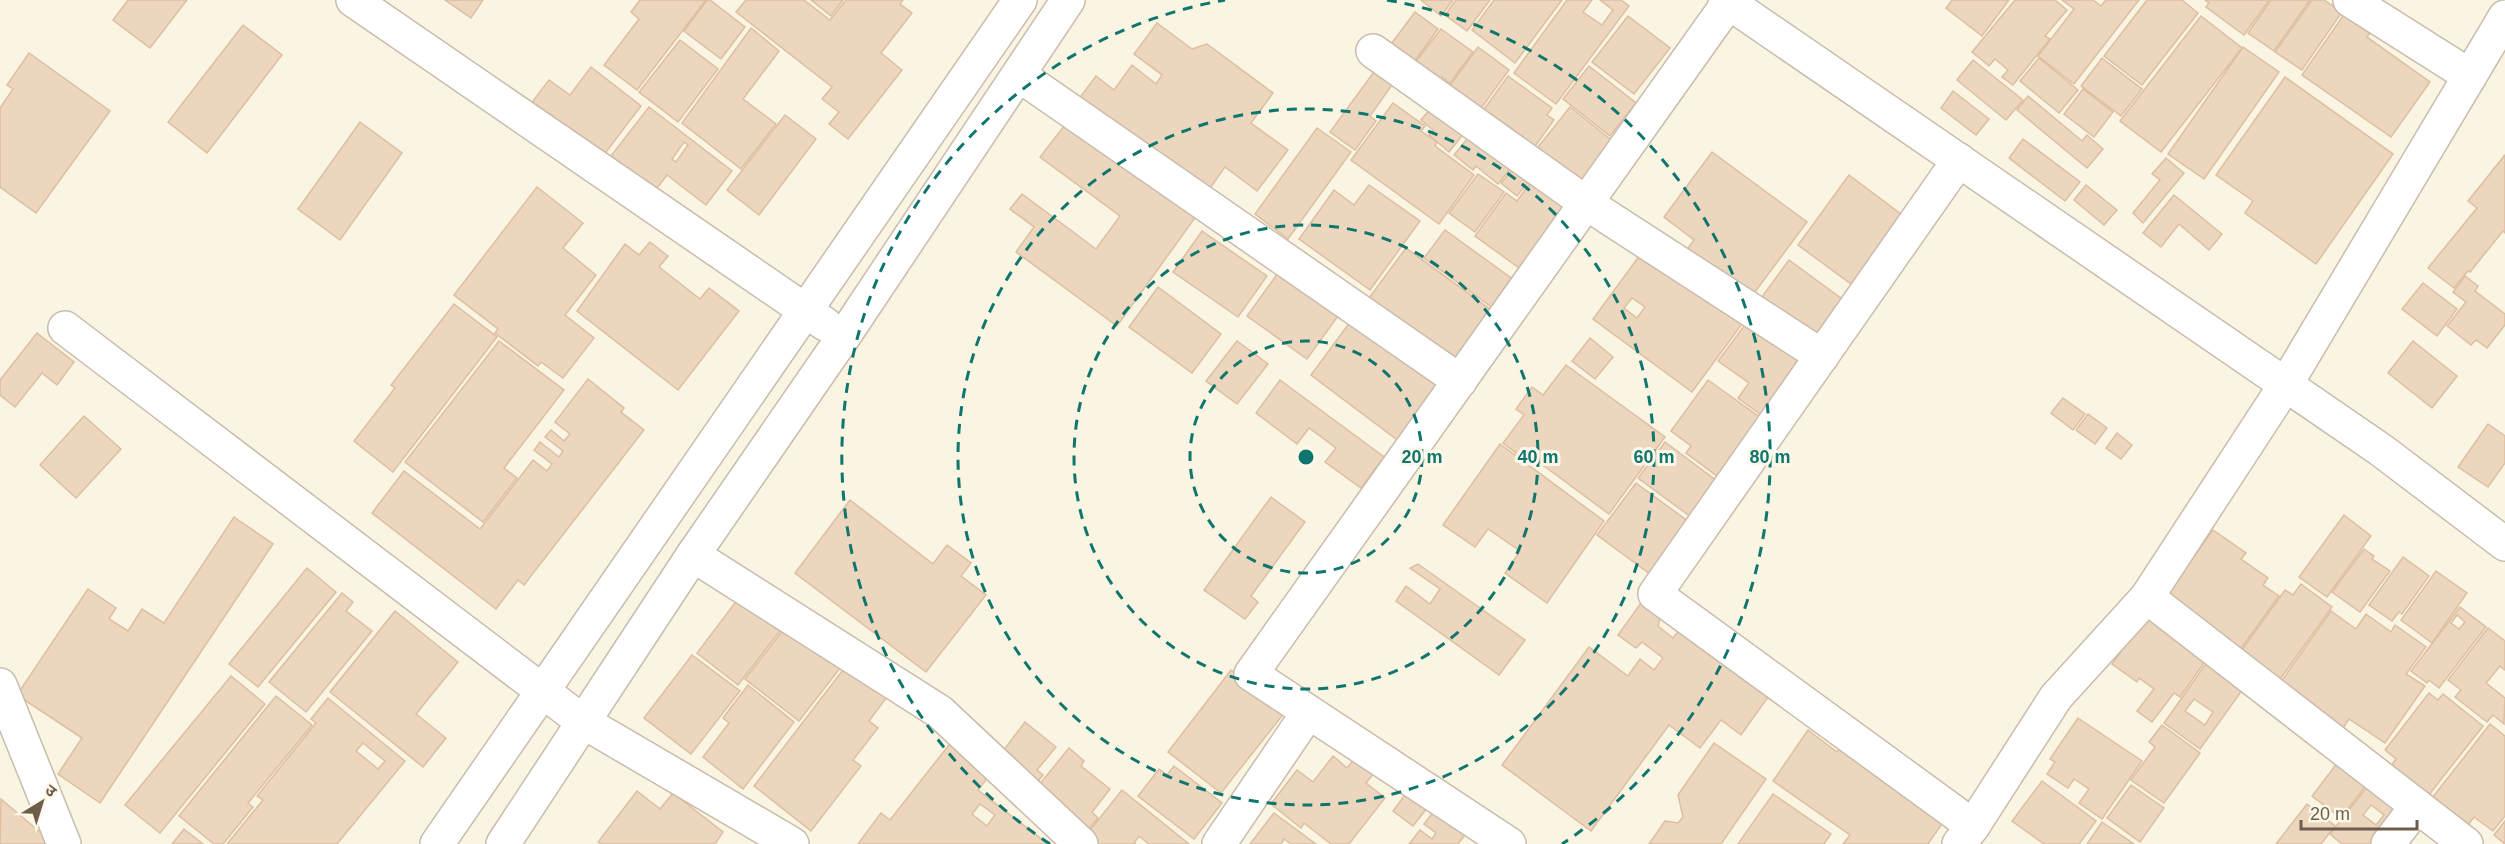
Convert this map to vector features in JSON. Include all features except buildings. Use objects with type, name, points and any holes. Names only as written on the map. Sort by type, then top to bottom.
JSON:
[{"type":"street","points":[[353,0],[844,336]]},
{"type":"street","points":[[437,844],[1020,0]]},
{"type":"street","points":[[2350,0],[2470,76]]},
{"type":"street","points":[[1509,844],[1251,674],[1727,1],[2381,450],[2505,544]]},
{"type":"street","points":[[502,844],[693,555],[844,336],[1019,75],[1056,4]]},
{"type":"street","points":[[1959,160],[1655,594],[1966,835],[2056,697],[2147,597],[2286,384],[2505,17]]},
{"type":"street","points":[[1373,51],[1586,203],[1822,356]]},
{"type":"street","points":[[1019,75],[1460,381]]},
{"type":"street","points":[[65,328],[582,721],[792,844]]},
{"type":"street","points":[[693,555],[940,712],[1081,844]]},
{"type":"street","points":[[2147,597],[2466,844]]},
{"type":"street","points":[[0,685],[64,844]]},
{"type":"street","points":[[1219,844],[1308,713]]},
{"type":"street","points":[[2388,844],[2417,806]]}]
